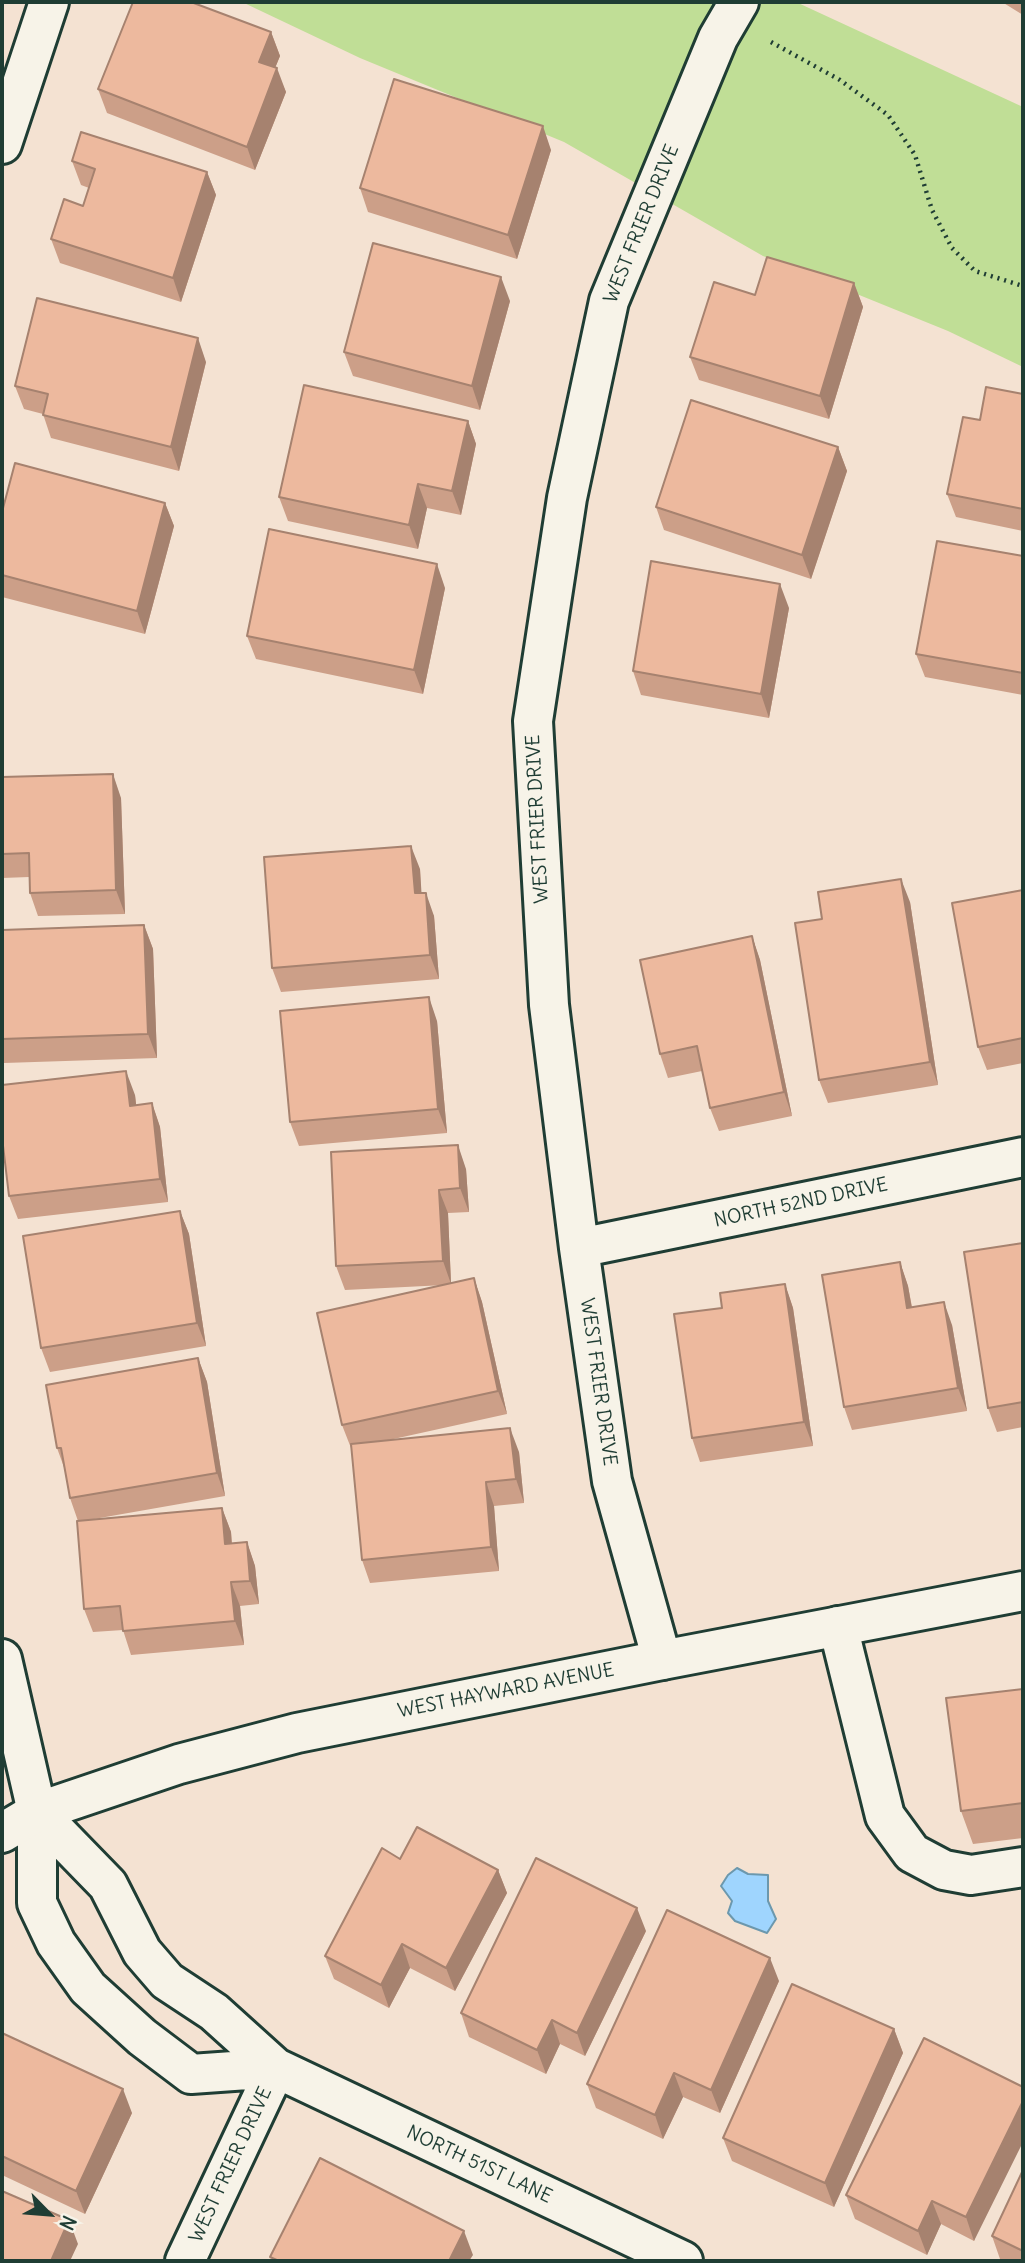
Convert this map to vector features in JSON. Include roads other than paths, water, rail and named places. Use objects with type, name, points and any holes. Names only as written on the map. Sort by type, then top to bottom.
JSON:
[{"type":"street","points":[[2,144],[49,2]]},
{"type":"street","name":"WEST FRIER DRIVE","points":[[662,1660],[612,1481],[579,1248],[549,1005],[533,721],[567,498],[609,301],[718,38],[734,11]]},
{"type":"street","name":"NORTH 52ND DRIVE","points":[[579,1248],[1023,1157]]},
{"type":"street","name":"WEST HAYWARD AVENUE","points":[[2,1833],[37,1812],[179,1764],[297,1733],[1023,1591]]},
{"type":"street","points":[[838,1626],[885,1816],[912,1853],[944,1870],[971,1875],[1023,1867]]},
{"type":"street","points":[[2,1659],[37,1812]]},
{"type":"street","name":"NORTH 51ST LANE","points":[[37,1812],[37,1903],[56,1943],[88,1988],[142,2037],[191,2074],[276,2068]]},
{"type":"street","name":"NORTH 51ST LANE","points":[[37,1812],[108,1885],[142,1952],[167,1981],[214,2012],[276,2068],[683,2261]]},
{"type":"street","name":"WEST FRIER DRIVE","points":[[186,2261],[276,2068]]},
{"type":"water","points":[[737,1868],[748,1874],[768,1875],[768,1901],[776,1919],[767,1933],[735,1921],[728,1913],[732,1901],[721,1886]]}]
